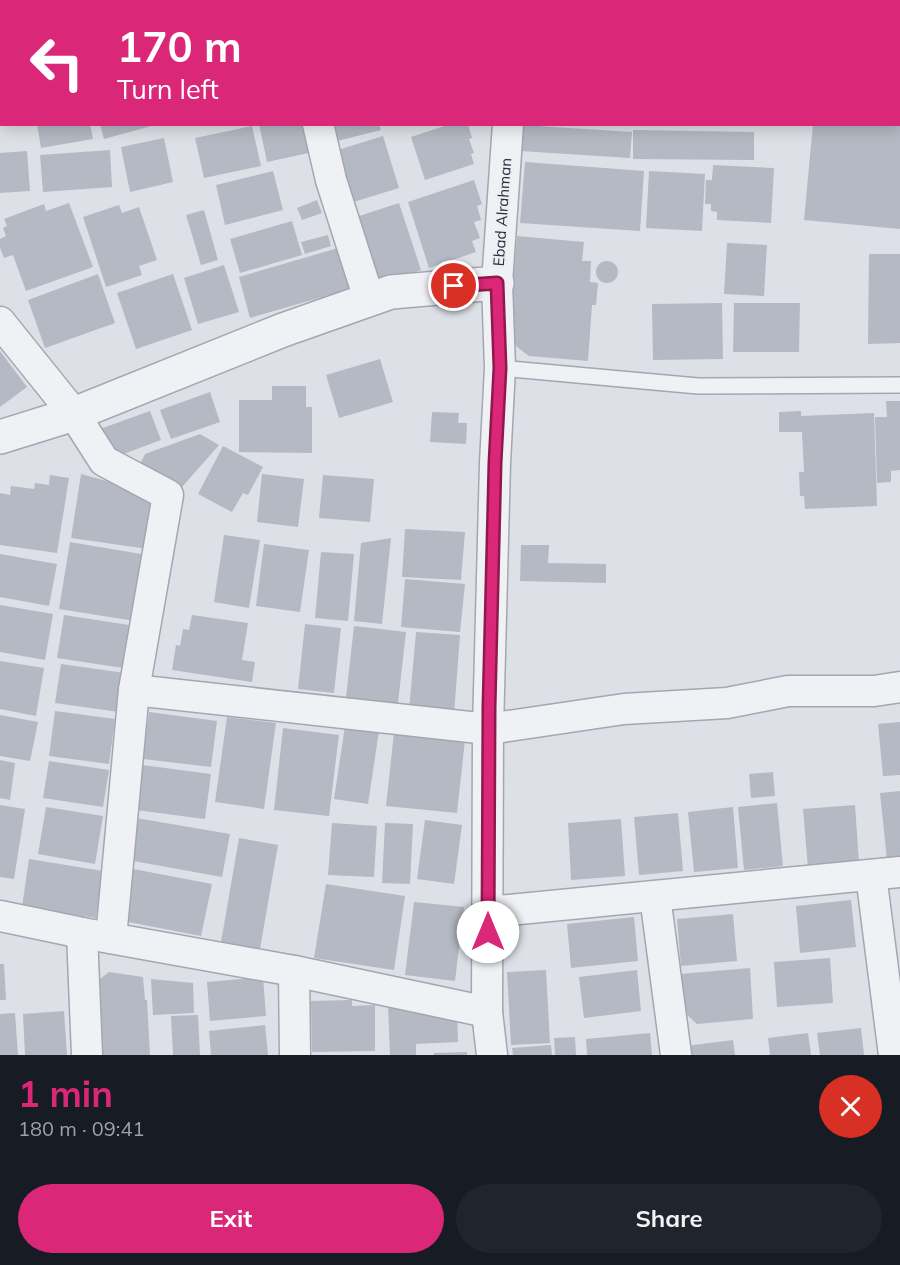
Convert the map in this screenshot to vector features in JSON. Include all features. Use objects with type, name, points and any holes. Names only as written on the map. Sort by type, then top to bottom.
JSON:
[{"type":"street","points":[[318,126],[331,180],[369,299]]},
{"type":"street","name":"Ebad Alrahman","points":[[492,1055],[487,1012],[488,729],[495,463],[500,368],[497,283],[508,126]]},
{"type":"street","points":[[0,436],[74,414],[283,330],[391,292],[497,283]]},
{"type":"street","points":[[0,322],[74,414],[104,461],[168,495],[134,690],[111,938]]},
{"type":"street","points":[[134,690],[488,729],[624,709],[727,703],[788,692],[874,691],[900,687]]},
{"type":"street","points":[[488,912],[900,872]]},
{"type":"street","points":[[871,875],[894,1010],[894,1055]]},
{"type":"street","points":[[655,896],[676,1055]]},
{"type":"street","points":[[0,916],[82,933],[294,970],[487,1012]]},
{"type":"street","points":[[82,933],[87,1055]]},
{"type":"street","points":[[294,970],[295,1055]]},
{"type":"lane","points":[[500,368],[698,386],[900,385]]},
{"type":"building","points":[[37,126],[90,126],[93,139],[41,148]]},
{"type":"building","points":[[101,126],[151,126],[104,139]]},
{"type":"building","points":[[252,126],[261,166],[204,178],[195,138]]},
{"type":"building","points":[[259,126],[307,126],[313,152],[267,162]]},
{"type":"building","points":[[325,126],[380,126],[381,130],[329,143]]},
{"type":"building","points":[[444,126],[469,126],[474,164],[425,180],[411,137]]},
{"type":"building","points":[[522,126],[632,132],[630,158],[520,151]]},
{"type":"building","points":[[813,126],[900,126],[900,229],[804,220]]},
{"type":"building","points":[[633,130],[754,132],[754,160],[633,159]]},
{"type":"building","points":[[383,136],[399,188],[347,204],[331,152]]},
{"type":"building","points":[[164,138],[173,182],[130,192],[121,147]]},
{"type":"building","points":[[110,150],[112,187],[43,192],[40,155]]},
{"type":"building","points":[[27,151],[30,191],[0,193],[0,153]]},
{"type":"building","points":[[525,162],[644,171],[640,231],[520,223]]},
{"type":"building","points":[[713,165],[774,168],[771,223],[717,220],[717,212],[711,211],[711,204],[705,204],[706,180],[712,180]]},
{"type":"building","points":[[273,171],[283,210],[225,225],[216,185]]},
{"type":"building","points":[[649,171],[705,174],[702,231],[646,228]]},
{"type":"building","points":[[474,180],[482,204],[477,206],[481,220],[474,222],[480,238],[472,241],[476,252],[429,268],[408,202]]},
{"type":"building","points":[[317,200],[322,213],[302,220],[297,208]]},
{"type":"building","points":[[69,203],[93,267],[26,291],[13,255],[4,258],[0,248],[0,239],[6,236],[3,228],[7,226],[4,219],[44,204],[46,211]]},
{"type":"building","points":[[399,203],[421,270],[368,287],[347,220]]},
{"type":"building","points":[[119,205],[122,213],[139,207],[157,260],[139,266],[142,275],[106,287],[83,217]]},
{"type":"building","points":[[204,210],[218,260],[201,265],[186,215]]},
{"type":"building","points":[[292,221],[302,255],[240,273],[230,239]]},
{"type":"building","points":[[328,235],[331,246],[305,254],[301,242]]},
{"type":"building","points":[[517,236],[584,242],[582,261],[591,261],[590,282],[598,283],[596,305],[592,305],[588,361],[529,356],[517,347],[512,339],[510,322]]},
{"type":"building","points":[[727,243],[767,245],[764,296],[724,294]]},
{"type":"building","points":[[338,248],[350,289],[250,318],[239,277]]},
{"type":"building","points":[[869,254],[900,254],[900,343],[868,344]]},
{"type":"building","points":[[607,261],[615,264],[618,272],[615,280],[607,283],[599,280],[596,272],[599,264]]},
{"type":"building","points":[[224,265],[239,312],[198,324],[184,278]]},
{"type":"building","points":[[98,274],[115,323],[45,348],[28,300]]},
{"type":"building","points":[[173,274],[192,330],[136,349],[117,293]]},
{"type":"building","points":[[722,303],[723,359],[653,360],[652,304]]},
{"type":"building","points":[[734,303],[800,303],[799,352],[733,352]]},
{"type":"building","points":[[0,351],[27,387],[0,407]]},
{"type":"building","points":[[380,359],[393,402],[339,418],[326,375]]},
{"type":"building","points":[[272,386],[306,386],[306,407],[312,407],[312,453],[239,452],[239,400],[272,400]]},
{"type":"building","points":[[210,392],[220,422],[171,439],[160,410]]},
{"type":"building","points":[[886,401],[900,401],[900,470],[891,471],[891,482],[877,483],[875,417],[887,417]]},
{"type":"building","points":[[150,411],[161,440],[110,459],[100,429]]},
{"type":"building","points":[[801,411],[801,416],[874,413],[877,506],[805,509],[804,496],[800,496],[799,472],[804,472],[802,432],[779,432],[779,412]]},
{"type":"building","points":[[432,412],[459,413],[458,423],[467,423],[466,444],[430,442]]},
{"type":"building","points":[[200,434],[219,445],[182,487],[138,469],[145,454]]},
{"type":"building","points":[[223,446],[263,467],[248,495],[243,493],[232,512],[198,494]]},
{"type":"building","points":[[81,474],[143,491],[156,505],[148,549],[71,538]]},
{"type":"building","points":[[262,474],[304,479],[298,527],[257,522]]},
{"type":"building","points":[[50,475],[69,478],[57,553],[0,545],[0,493],[10,495],[11,486],[34,489],[35,483],[49,485]]},
{"type":"building","points":[[323,475],[374,479],[370,522],[319,518]]},
{"type":"building","points":[[405,529],[465,532],[461,580],[402,577]]},
{"type":"building","points":[[224,535],[260,540],[249,608],[214,602]]},
{"type":"building","points":[[391,538],[382,624],[354,621],[361,543]]},
{"type":"building","points":[[70,542],[147,555],[135,621],[59,609]]},
{"type":"building","points":[[264,544],[309,550],[300,612],[256,606]]},
{"type":"building","points":[[521,545],[549,545],[548,563],[606,564],[606,583],[520,581]]},
{"type":"building","points":[[321,552],[354,554],[348,621],[315,618]]},
{"type":"building","points":[[0,554],[57,564],[49,606],[0,597]]},
{"type":"building","points":[[405,579],[465,584],[460,632],[401,627]]},
{"type":"building","points":[[0,605],[53,614],[45,660],[0,652]]},
{"type":"building","points":[[64,615],[129,625],[123,668],[57,658]]},
{"type":"building","points":[[192,615],[248,623],[242,660],[255,662],[252,682],[172,670],[176,645],[180,646],[183,629],[189,630]]},
{"type":"building","points":[[305,624],[341,628],[334,693],[298,689]]},
{"type":"building","points":[[354,626],[406,632],[397,712],[345,706]]},
{"type":"building","points":[[416,632],[460,635],[454,714],[409,710]]},
{"type":"building","points":[[0,661],[44,668],[36,716],[0,709]]},
{"type":"building","points":[[61,664],[125,673],[119,712],[55,703]]},
{"type":"building","points":[[55,711],[115,719],[109,764],[49,756]]},
{"type":"building","points":[[149,712],[217,721],[211,767],[143,759]]},
{"type":"building","points":[[0,715],[38,722],[30,761],[0,756]]},
{"type":"building","points":[[227,717],[276,723],[264,809],[215,802]]},
{"type":"building","points":[[900,722],[900,775],[883,776],[878,724]]},
{"type":"building","points":[[345,726],[379,731],[368,804],[334,799]]},
{"type":"building","points":[[283,728],[339,735],[329,816],[274,810]]},
{"type":"building","points":[[394,733],[465,740],[457,813],[386,806]]},
{"type":"building","points":[[0,760],[15,763],[10,800],[0,798]]},
{"type":"building","points":[[49,761],[109,770],[103,807],[43,798]]},
{"type":"building","points":[[142,765],[211,774],[205,819],[136,810]]},
{"type":"building","points":[[773,772],[775,796],[751,798],[749,774]]},
{"type":"building","points":[[900,791],[900,858],[887,860],[880,793]]},
{"type":"building","points":[[777,803],[783,866],[744,870],[738,807]]},
{"type":"building","points":[[0,805],[25,809],[14,879],[0,877]]},
{"type":"building","points":[[855,805],[859,863],[808,868],[803,809]]},
{"type":"building","points":[[46,807],[103,816],[95,864],[38,854]]},
{"type":"building","points":[[733,807],[738,868],[694,872],[688,812]]},
{"type":"building","points":[[678,813],[683,871],[639,875],[634,817]]},
{"type":"building","points":[[136,818],[230,834],[222,877],[128,860]]},
{"type":"building","points":[[621,819],[625,876],[571,880],[568,823]]},
{"type":"building","points":[[425,820],[462,825],[454,884],[417,879]]},
{"type":"building","points":[[332,823],[377,826],[374,877],[328,875]]},
{"type":"building","points":[[385,823],[413,824],[410,884],[382,883]]},
{"type":"building","points":[[239,838],[278,845],[260,949],[221,942]]},
{"type":"building","points":[[29,859],[103,871],[96,918],[22,907]]},
{"type":"building","points":[[128,868],[212,884],[201,936],[118,920]]},
{"type":"building","points":[[326,884],[405,896],[394,970],[314,958]]},
{"type":"building","points":[[851,900],[856,947],[800,953],[796,906]]},
{"type":"building","points":[[414,902],[464,907],[455,981],[405,975]]},
{"type":"building","points":[[733,914],[737,961],[681,966],[677,919]]},
{"type":"building","points":[[634,917],[638,961],[571,968],[567,924]]},
{"type":"building","points":[[830,958],[833,1003],[777,1007],[774,962]]},
{"type":"building","points":[[0,964],[4,964],[6,1000],[0,1000]]},
{"type":"building","points":[[750,968],[753,1019],[697,1024],[683,1011],[680,974]]},
{"type":"building","points":[[546,970],[550,1043],[511,1045],[507,972]]},
{"type":"building","points":[[637,970],[641,1011],[584,1018],[579,977]]},
{"type":"building","points":[[109,972],[143,977],[145,1000],[147,1000],[150,1055],[102,1055],[100,979]]},
{"type":"building","points":[[263,977],[266,1016],[210,1021],[207,982]]},
{"type":"building","points":[[151,979],[193,983],[194,1013],[153,1015]]},
{"type":"building","points":[[352,1000],[352,1006],[375,1005],[375,1051],[312,1052],[311,1001]]},
{"type":"building","points":[[388,1006],[457,1011],[458,1042],[416,1044],[416,1055],[390,1055]]},
{"type":"building","points":[[64,1011],[67,1055],[25,1055],[23,1014]]},
{"type":"building","points":[[15,1013],[18,1055],[0,1055],[0,1014]]},
{"type":"building","points":[[198,1015],[200,1055],[173,1055],[171,1016]]},
{"type":"building","points":[[265,1025],[268,1055],[211,1055],[209,1031]]},
{"type":"building","points":[[861,1028],[864,1055],[820,1055],[817,1033]]},
{"type":"building","points":[[650,1033],[652,1055],[587,1055],[586,1039]]},
{"type":"building","points":[[808,1033],[811,1055],[770,1055],[768,1038]]},
{"type":"building","points":[[575,1037],[576,1055],[555,1055],[554,1038]]},
{"type":"building","points":[[733,1040],[735,1055],[687,1055],[686,1046]]},
{"type":"building","points":[[551,1045],[552,1055],[513,1055],[512,1048]]},
{"type":"building","points":[[467,1052],[467,1055],[434,1055],[434,1053]]},
{"type":"route","points":[[454,286],[497,283],[500,368],[495,463],[489,707],[488,932]]}]
